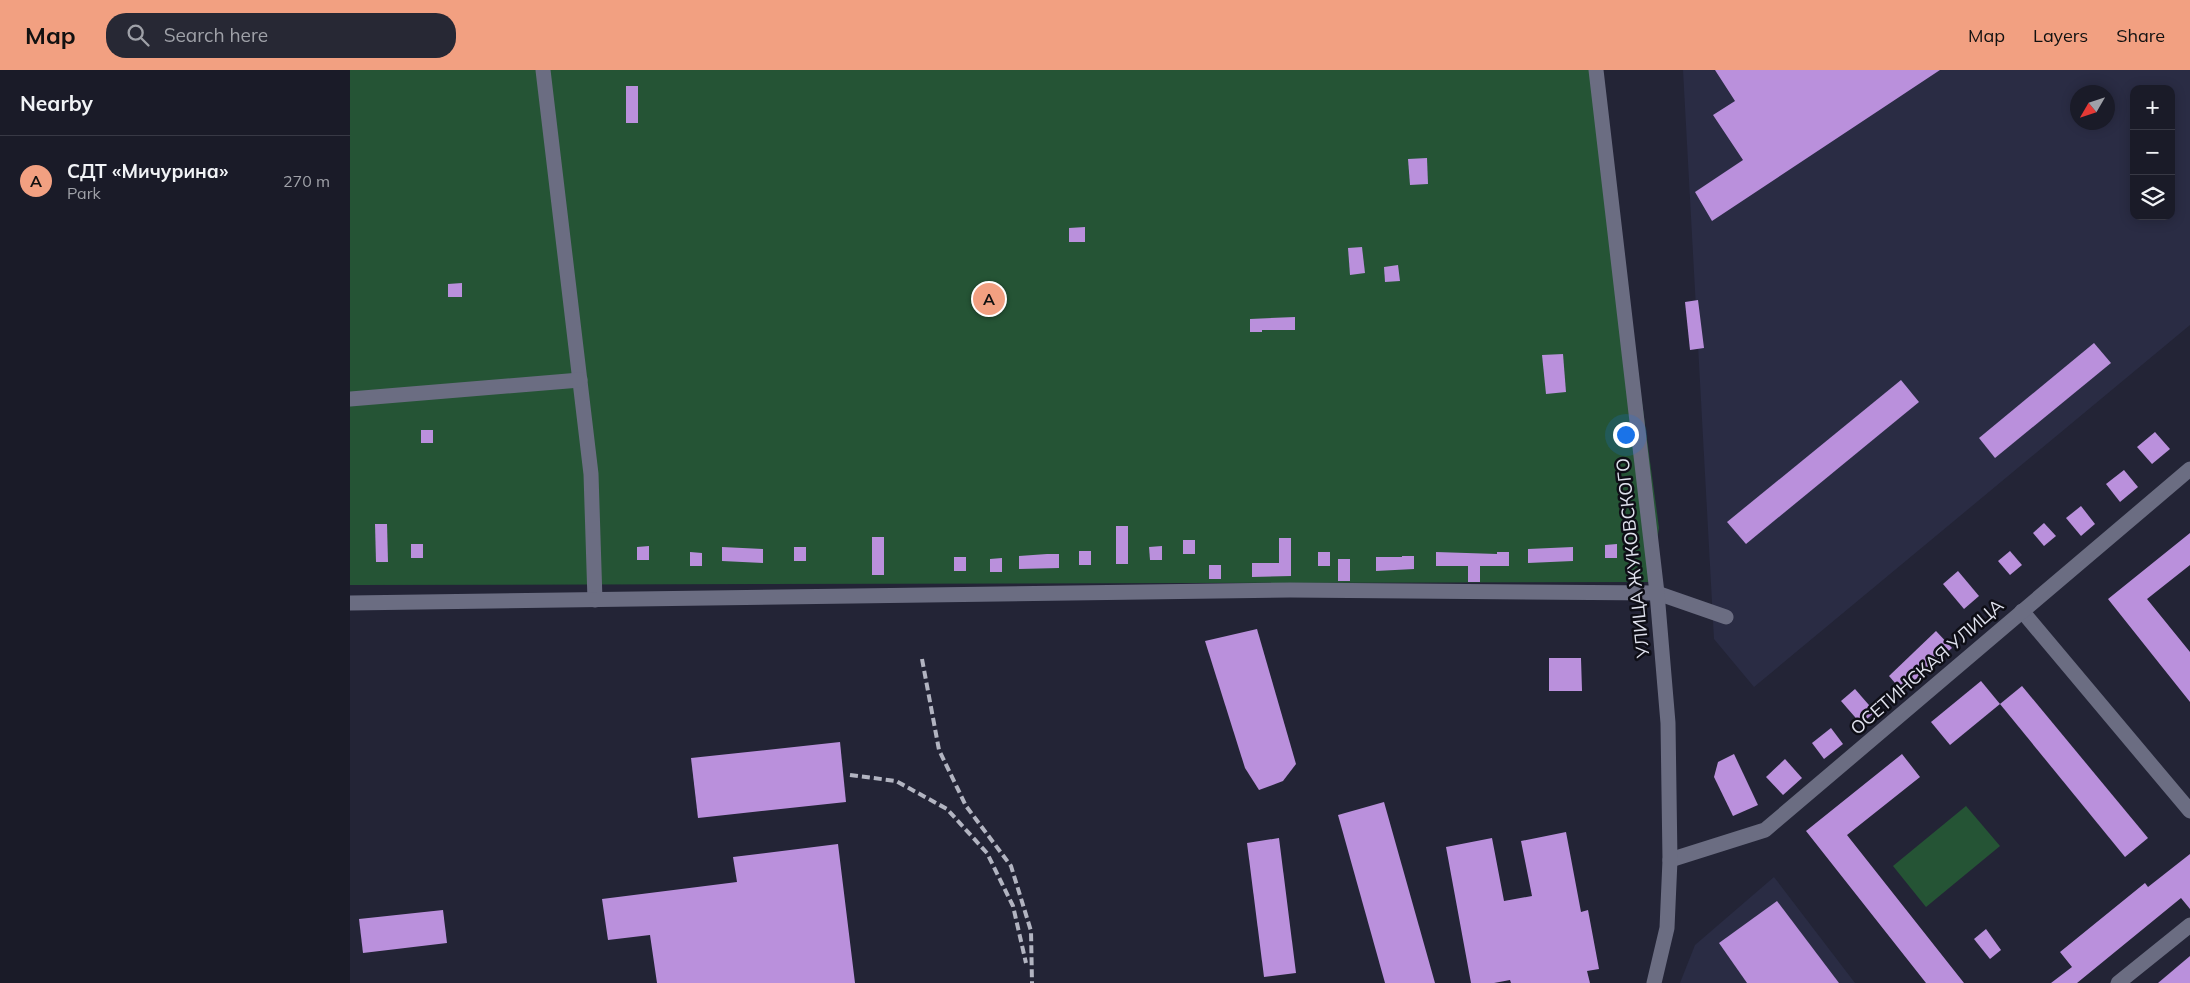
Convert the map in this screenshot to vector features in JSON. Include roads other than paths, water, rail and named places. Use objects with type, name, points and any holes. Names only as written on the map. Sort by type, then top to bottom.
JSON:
[{"type":"street","points":[[543,70],[591,474],[595,600]]},
{"type":"street","name":"УЛИЦА ЖУКОВСКОГО","points":[[1596,70],[1657,593],[1668,723],[1670,860],[1667,928],[1654,983]]},
{"type":"street","points":[[350,399],[580,380]]},
{"type":"street","name":"ОСЕТИНСКАЯ УЛИЦА","points":[[1670,860],[1765,830],[2189,471]]},
{"type":"street","points":[[350,603],[1290,590],[1657,593],[1726,618]]},
{"type":"street","points":[[2022,611],[2190,811]]},
{"type":"street","points":[[2118,983],[2190,925]]},
{"type":"railway","points":[[922,659],[939,750],[966,806],[1011,866],[1031,931],[1032,983]]},
{"type":"railway","points":[[850,775],[896,781],[947,809],[987,853],[1013,906],[1026,963]]},
{"type":"place","name":"СДТ «Мичурина»","points":[[989,299]]}]
